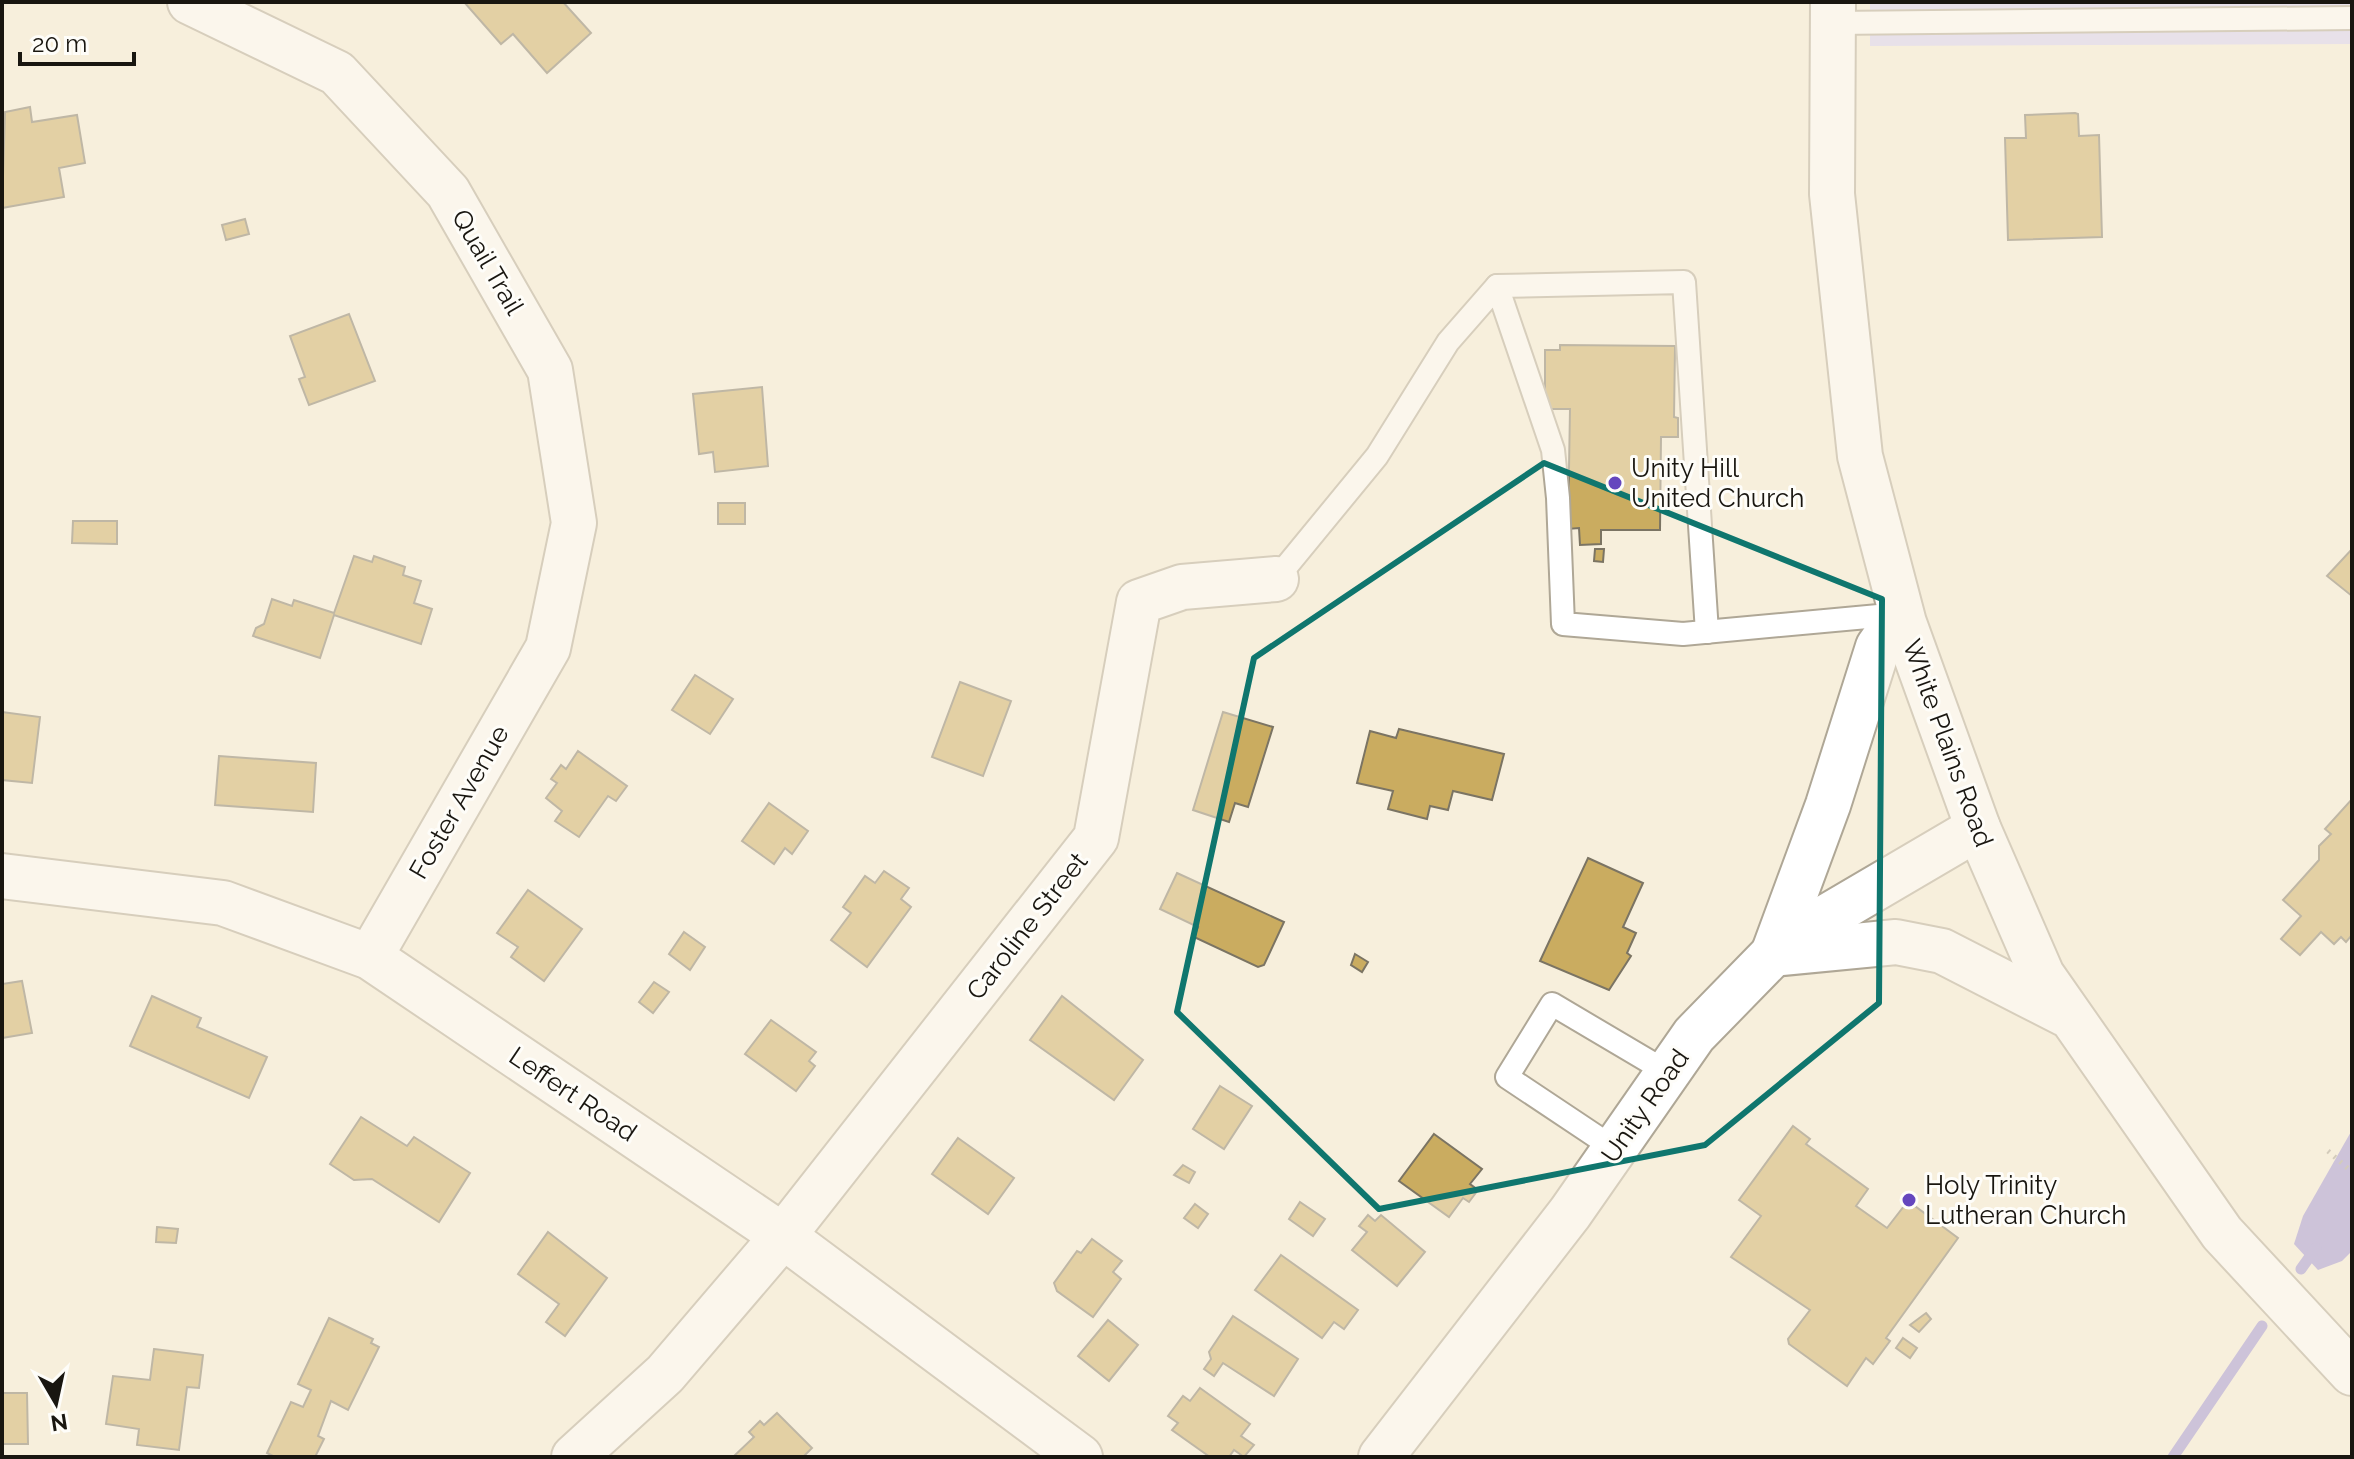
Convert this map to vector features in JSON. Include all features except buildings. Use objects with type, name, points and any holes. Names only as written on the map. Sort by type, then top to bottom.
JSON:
[{"type":"street","name":"Quail Trail","points":[[190,2],[337,73],[448,192],[550,370],[574,523],[548,648]]},
{"type":"street","name":"White Plains Road","points":[[1833,12],[1832,194],[1860,456],[1901,614],[1978,828],[2042,975],[2222,1233],[2349,1362]]},
{"type":"street","name":"Caroline Street","points":[[783,1236],[1096,838],[1139,602],[1182,587],[1276,579]]},
{"type":"street","points":[[1901,614],[1878,647],[1828,805],[1773,954],[1896,942],[1942,951],[2074,1019]]},
{"type":"street","name":"Foster Avenue","points":[[370,957],[548,648]]},
{"type":"street","name":"Unity Road","points":[[1381,1457],[1570,1213],[1694,1035],[1773,954],[1823,919],[1978,828]]},
{"type":"street","name":"Leffert Road","points":[[2,876],[223,903],[370,957],[783,1236],[1080,1457]]},
{"type":"street","points":[[574,1457],[665,1374],[783,1236]]},
{"type":"lane","points":[[1833,12],[2268,11],[2352,18]]},
{"type":"lane","points":[[1276,579],[1377,456],[1448,342],[1497,286],[1684,282],[1707,632]]},
{"type":"lane","points":[[1497,286],[1553,450],[1563,624],[1683,634],[1901,614]]},
{"type":"lane","points":[[1615,1149],[1507,1077],[1552,1004],[1667,1072]]},
{"type":"path","points":[[2328,1151],[2352,1172]]},
{"type":"highlighted area","points":[[1544,463],[1882,599],[1879,1003],[1705,1145],[1379,1209],[1177,1012],[1254,658]]},
{"type":"shaded area","points":[[1870,2],[2352,2],[2352,44],[1870,46]]},
{"type":"shaded area","points":[[2352,1130],[2352,1251],[2342,1261],[2318,1270],[2294,1244],[2303,1216]]},
{"type":"waterway","points":[[2301,1269],[2316,1248]]},
{"type":"waterway","points":[[2173,1457],[2262,1326]]},
{"type":"place","name":"Unity Hill United Church","points":[[1615,483]]},
{"type":"place","name":"Holy Trinity Lutheran Church","points":[[1909,1200]]}]
